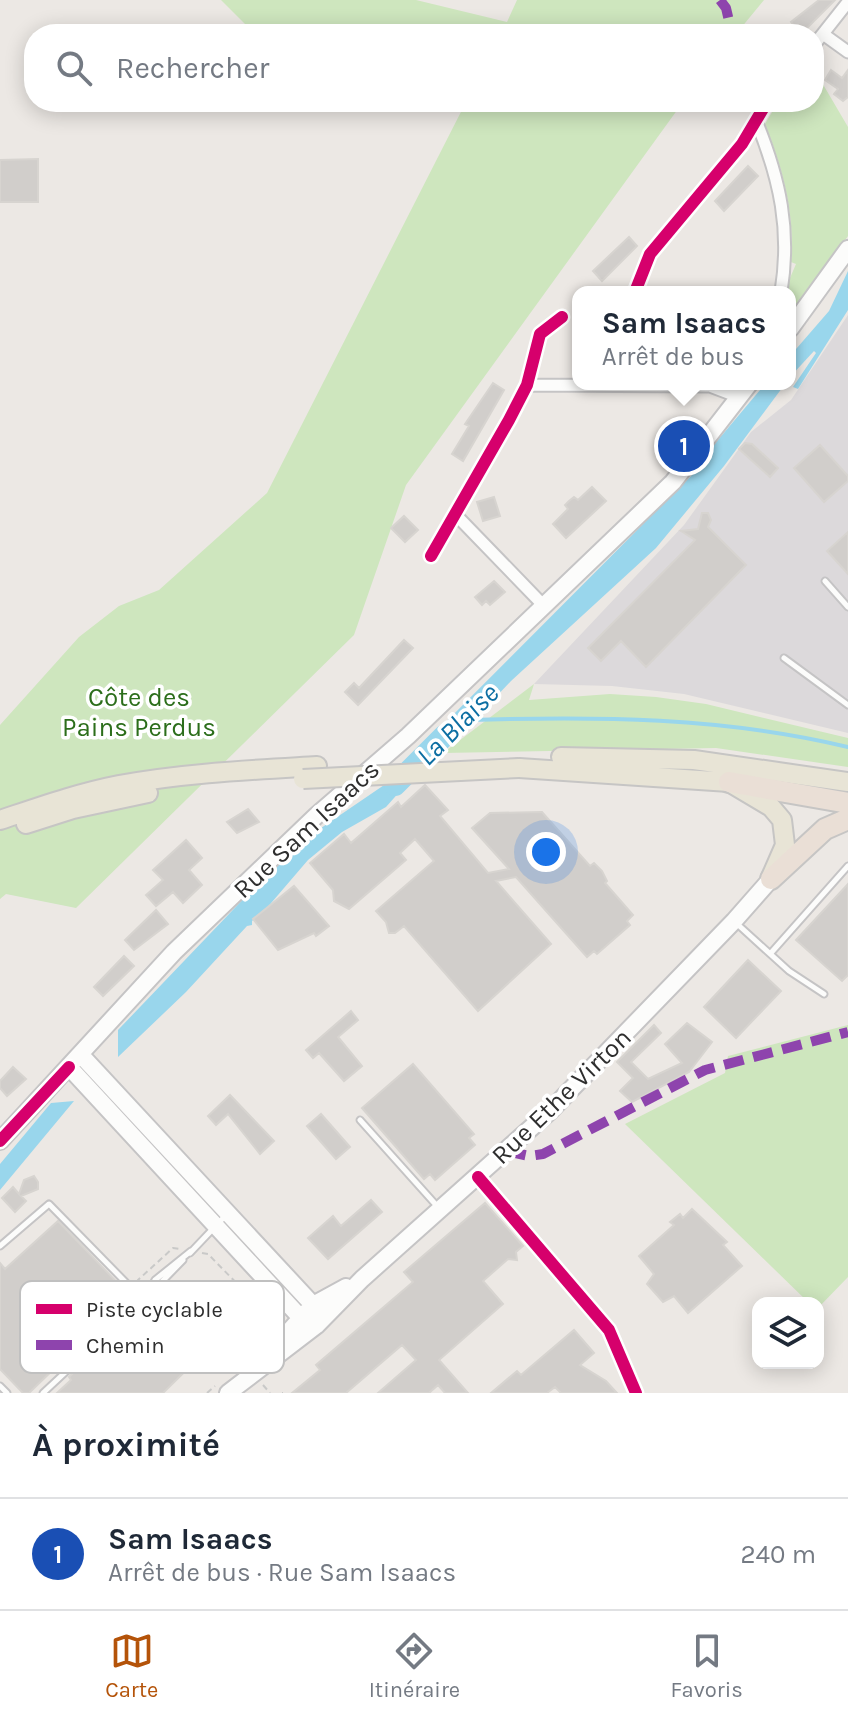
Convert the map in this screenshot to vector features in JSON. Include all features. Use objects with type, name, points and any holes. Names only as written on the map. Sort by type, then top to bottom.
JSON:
[{"type":"highway","points":[[729,782],[848,803]]},
{"type":"highway","points":[[771,879],[825,829],[848,819]]},
{"type":"main road","points":[[796,321],[848,249]]},
{"type":"main road","name":"Rue Sam Isaacs","points":[[0,1141],[174,952],[317,815],[408,736],[545,607],[673,482],[744,390]]},
{"type":"main road","points":[[0,820],[63,798],[119,785],[216,773],[694,760],[848,782]]},
{"type":"main road","points":[[525,763],[729,782],[771,807],[782,820],[785,845],[771,879]]},
{"type":"main road","points":[[0,832],[134,795],[310,772]]},
{"type":"main road","name":"Rue Ethe Virton","points":[[284,1340],[362,1279],[550,1111],[771,879]]},
{"type":"main road","points":[[75,1060],[275,1281]]},
{"type":"main road","points":[[222,1220],[313,1305]]},
{"type":"main road","points":[[309,1321],[313,1305],[362,1279]]},
{"type":"main road","points":[[284,1292],[309,1321]]},
{"type":"main road","name":"Rue Ethe Virton","points":[[224,1388],[241,1373]]},
{"type":"street","points":[[824,33],[848,2]]},
{"type":"street","points":[[824,35],[848,52]]},
{"type":"street","points":[[637,286],[650,254],[757,123],[762,112]]},
{"type":"street","points":[[757,123],[781,189],[786,239],[782,286]]},
{"type":"street","points":[[431,556],[527,385],[540,334],[562,317]]},
{"type":"street","points":[[568,385],[572,381]]},
{"type":"street","points":[[527,385],[572,385]]},
{"type":"street","points":[[455,514],[545,607]]},
{"type":"street","points":[[478,1177],[609,1330],[636,1393]]},
{"type":"lane","points":[[825,581],[848,607]]},
{"type":"lane","points":[[784,658],[848,705]]},
{"type":"lane","points":[[770,954],[848,866]]},
{"type":"lane","points":[[734,921],[789,971],[824,994]]},
{"type":"lane","points":[[360,1120],[441,1210]]},
{"type":"lane","points":[[0,1246],[49,1204],[123,1281]]},
{"type":"lane","points":[[154,1281],[222,1220]]},
{"type":"lane","points":[[43,1393],[64,1373]]},
{"type":"lane","points":[[0,1386],[7,1393]]},
{"type":"path","points":[[138,1281],[173,1248],[208,1254],[234,1281]]},
{"type":"path","points":[[253,1373],[270,1393]]},
{"type":"path","points":[[207,1393],[224,1388]]},
{"type":"shaded area","points":[[848,315],[848,733],[684,694],[612,686],[534,684],[684,525],[751,432],[791,400]]},
{"type":"green space","points":[[221,0],[416,0],[507,22],[517,0],[764,0],[744,24],[245,24]]},
{"type":"green space","points":[[824,86],[848,127],[848,236],[796,307],[796,286],[787,286],[796,264],[791,262],[789,209],[782,175],[765,124],[772,112],[824,112]]},
{"type":"green space","name":"Côte des Pains Perdus","points":[[461,112],[676,112],[406,485],[354,635],[76,908],[6,894],[0,899],[0,725],[79,637],[119,606],[159,590],[267,493]]},
{"type":"green space","points":[[534,684],[529,700],[610,694],[656,697],[706,704],[848,738],[848,767],[716,748],[443,753]]},
{"type":"green space","points":[[848,1025],[848,1277],[824,1302],[824,1297],[803,1297],[625,1124],[725,1073],[728,1056]]},
{"type":"water","points":[[848,271],[848,310],[796,388],[796,383],[816,353],[814,351],[796,370],[796,349],[829,311]]},
{"type":"water","points":[[760,390],[781,390],[724,466],[656,548],[511,681],[439,757],[410,758],[708,459],[707,453]]},
{"type":"water","points":[[410,780],[386,807],[342,832],[308,860],[252,921],[252,925],[247,926],[186,992],[118,1057],[118,1030],[274,867],[302,841],[390,781]]},
{"type":"water","points":[[74,1101],[0,1190],[0,1164],[51,1103]]},
{"type":"building","points":[[819,0],[835,0],[811,24],[791,22]]},
{"type":"building","points":[[831,70],[842,78],[848,70],[848,97],[843,101],[834,94],[838,89],[825,80]]},
{"type":"building","points":[[38,159],[38,202],[0,202],[0,160]]},
{"type":"building","points":[[748,166],[758,176],[724,211],[715,201]]},
{"type":"building","points":[[629,237],[637,246],[602,281],[593,271]]},
{"type":"building","points":[[493,383],[504,390],[463,461],[452,454],[469,426],[465,424]]},
{"type":"building","points":[[745,443],[752,444],[778,468],[770,477],[739,449]]},
{"type":"building","points":[[820,445],[848,476],[848,481],[824,502],[794,468]]},
{"type":"building","points":[[592,487],[606,501],[566,538],[553,524],[568,509],[565,505],[569,501],[574,497],[578,500]]},
{"type":"building","points":[[494,497],[500,516],[483,521],[477,502]]},
{"type":"building","points":[[702,513],[708,513],[711,520],[708,527],[746,565],[646,667],[621,641],[601,661],[588,648],[695,540],[681,531],[698,529]]},
{"type":"building","points":[[404,516],[418,530],[405,542],[391,528]]},
{"type":"building","points":[[848,532],[848,574],[827,551]]},
{"type":"building","points":[[494,581],[505,592],[490,605],[486,601],[482,605],[475,597]]},
{"type":"building","points":[[404,640],[413,648],[358,705],[345,692],[354,683],[359,688]]},
{"type":"building","points":[[425,785],[448,810],[440,816],[488,873],[509,869],[472,828],[490,813],[542,812],[590,866],[594,863],[602,871],[607,881],[605,883],[633,915],[627,921],[630,925],[597,954],[594,951],[587,957],[516,877],[496,881],[551,944],[478,1011],[404,926],[395,933],[389,933],[386,922],[376,911],[434,861],[415,839],[400,853],[406,860],[349,909],[334,901],[333,890],[310,863],[344,834],[351,843],[398,802],[401,807]]},
{"type":"building","points":[[248,809],[259,822],[237,833],[227,822]]},
{"type":"building","points":[[186,840],[202,858],[189,870],[202,885],[183,903],[173,892],[156,906],[146,895],[163,880],[153,870]]},
{"type":"building","points":[[848,884],[848,975],[842,981],[796,940]]},
{"type":"building","points":[[294,886],[329,926],[316,936],[314,933],[278,950],[253,919]]},
{"type":"building","points":[[156,910],[168,924],[134,950],[125,940]]},
{"type":"building","points":[[124,956],[134,966],[103,996],[94,987]]},
{"type":"building","points":[[748,960],[781,991],[736,1038],[704,1007]]},
{"type":"building","points":[[351,1011],[358,1020],[338,1037],[362,1066],[344,1081],[319,1053],[313,1058],[306,1050]]},
{"type":"building","points":[[687,1023],[712,1042],[689,1072],[632,1102],[620,1091],[633,1078],[617,1062],[654,1025],[661,1033],[631,1062],[648,1079],[682,1063],[665,1044]]},
{"type":"building","points":[[413,1064],[474,1134],[469,1138],[475,1145],[435,1180],[430,1174],[424,1179],[362,1108]]},
{"type":"building","points":[[13,1067],[26,1079],[7,1096],[0,1088],[0,1081]]},
{"type":"building","points":[[230,1095],[274,1141],[260,1154],[228,1114],[216,1125],[208,1116]]},
{"type":"building","points":[[321,1114],[350,1147],[336,1159],[307,1126]]},
{"type":"building","points":[[34,1176],[38,1189],[21,1196],[26,1201],[15,1212],[2,1198],[13,1187],[19,1194],[24,1180]]},
{"type":"building","points":[[371,1200],[382,1212],[328,1259],[308,1238],[333,1216],[341,1226]]},
{"type":"building","points":[[485,1203],[523,1246],[516,1252],[517,1260],[508,1259],[483,1281],[503,1304],[439,1360],[468,1393],[445,1393],[438,1385],[429,1393],[378,1393],[416,1360],[402,1345],[346,1393],[292,1393],[320,1370],[316,1365],[413,1282],[404,1272]]},
{"type":"building","points":[[692,1209],[727,1242],[723,1245],[742,1266],[688,1313],[674,1296],[663,1302],[647,1284],[654,1274],[639,1256],[674,1225],[670,1222],[680,1214],[683,1218]]},
{"type":"building","points":[[58,1221],[116,1281],[20,1281],[20,1373],[50,1373],[29,1393],[23,1393],[0,1369],[0,1263],[5,1269]]},
{"type":"building","points":[[574,1330],[594,1353],[580,1365],[606,1381],[617,1393],[561,1393],[555,1387],[547,1393],[491,1393],[517,1371],[521,1375]]},
{"type":"building","points":[[73,1373],[183,1373],[163,1393],[57,1393],[71,1380],[69,1377]]},
{"type":"waterway","points":[[470,720],[565,718],[707,724],[848,747]]},
{"type":"waterway","name":"La Blaise","points":[[395,785],[444,736]]},
{"type":"marked path","points":[[720,0],[726,8],[730,24]]},
{"type":"marked path","points":[[506,1151],[529,1156],[543,1154],[705,1070],[848,1032]]},
{"type":"cycle path","points":[[637,286],[650,254],[742,144],[761,112]]},
{"type":"cycle path","points":[[431,556],[527,385],[540,334],[562,317]]},
{"type":"cycle path","points":[[0,1141],[69,1067]]},
{"type":"cycle path","points":[[478,1177],[609,1330],[636,1393]]},
{"type":"place","name":"Sam Isaacs","points":[[684,446]]}]
